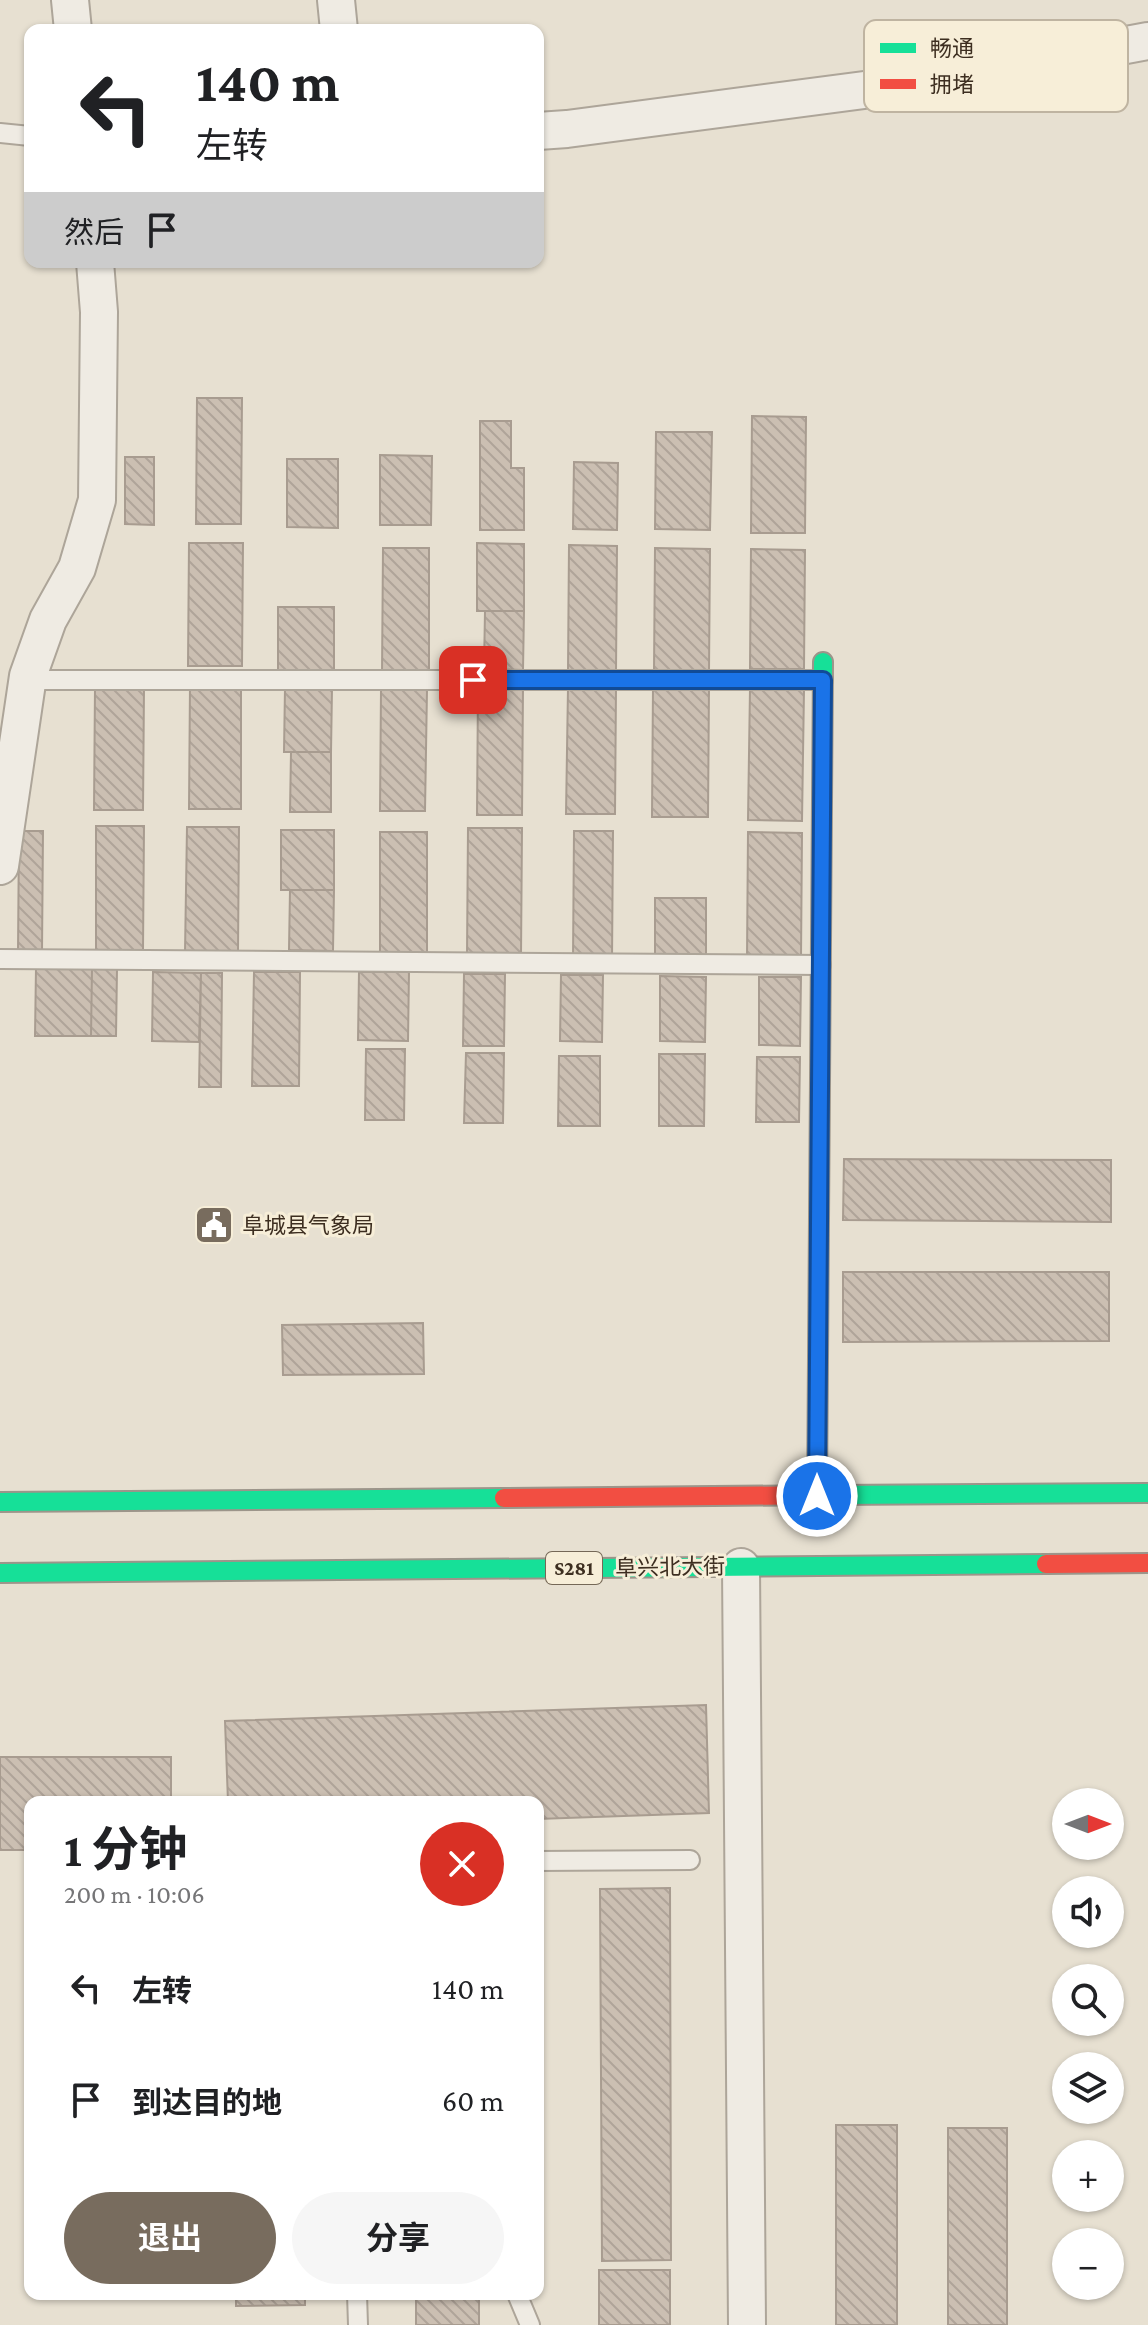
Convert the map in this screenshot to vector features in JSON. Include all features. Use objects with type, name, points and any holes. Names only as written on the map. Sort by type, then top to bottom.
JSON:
[{"type":"main road","points":[[817,1496],[823,671]]},
{"type":"main road","points":[[0,1502],[1148,1493]]},
{"type":"main road","name":"阜兴北大街","points":[[0,1573],[1148,1563]]},
{"type":"street","points":[[70,0],[72,24]]},
{"type":"street","points":[[336,0],[338,24]]},
{"type":"street","points":[[1128,45],[1148,41]]},
{"type":"street","points":[[544,130],[864,90]]},
{"type":"street","points":[[0,866],[27,680],[48,620],[77,568],[97,500],[99,312],[95,268]]},
{"type":"street","points":[[741,1567],[747,2325]]},
{"type":"lane","points":[[0,133],[24,135]]},
{"type":"lane","points":[[27,680],[823,671]]},
{"type":"lane","points":[[0,959],[821,965]]},
{"type":"lane","points":[[544,1861],[690,1860]]},
{"type":"lane","points":[[357,2300],[358,2325]]},
{"type":"lane","points":[[520,2300],[530,2325]]},
{"type":"building","points":[[197,398],[242,398],[241,524],[196,524]]},
{"type":"building","points":[[752,416],[806,417],[805,533],[751,533]]},
{"type":"building","points":[[480,421],[511,421],[511,468],[524,468],[524,530],[480,530]]},
{"type":"building","points":[[656,432],[712,432],[710,530],[655,529]]},
{"type":"building","points":[[380,455],[432,456],[431,525],[380,525]]},
{"type":"building","points":[[125,457],[154,457],[154,525],[125,524]]},
{"type":"building","points":[[287,459],[338,459],[338,528],[287,527]]},
{"type":"building","points":[[574,462],[618,463],[617,530],[573,529]]},
{"type":"building","points":[[189,543],[243,543],[242,666],[188,666]]},
{"type":"building","points":[[477,543],[524,544],[524,611],[477,611]]},
{"type":"building","points":[[569,545],[617,546],[616,672],[568,672]]},
{"type":"building","points":[[383,548],[429,548],[429,675],[382,674]]},
{"type":"building","points":[[655,548],[710,549],[709,672],[654,671]]},
{"type":"building","points":[[751,549],[805,550],[804,669],[750,669]]},
{"type":"building","points":[[278,607],[334,607],[334,673],[278,673]]},
{"type":"building","points":[[485,611],[524,611],[523,670],[484,669]]},
{"type":"building","points":[[190,685],[241,686],[241,809],[189,809]]},
{"type":"building","points":[[95,687],[144,687],[143,810],[94,810]]},
{"type":"building","points":[[478,687],[523,687],[522,815],[477,815]]},
{"type":"building","points":[[653,687],[709,687],[708,817],[652,817]]},
{"type":"building","points":[[285,688],[332,688],[331,752],[284,752]]},
{"type":"building","points":[[568,688],[616,688],[615,814],[566,814]]},
{"type":"building","points":[[750,689],[804,690],[802,821],[748,820]]},
{"type":"building","points":[[381,690],[427,690],[425,811],[380,811]]},
{"type":"building","points":[[291,752],[331,752],[331,812],[290,812]]},
{"type":"building","points":[[96,826],[144,826],[143,951],[96,951]]},
{"type":"building","points":[[187,827],[239,827],[238,953],[185,953]]},
{"type":"building","points":[[468,828],[522,828],[521,957],[467,956]]},
{"type":"building","points":[[281,830],[334,830],[334,890],[281,890]]},
{"type":"building","points":[[19,831],[43,831],[42,953],[18,953]]},
{"type":"building","points":[[574,831],[613,831],[612,960],[573,960]]},
{"type":"building","points":[[380,832],[427,832],[427,955],[380,955]]},
{"type":"building","points":[[748,832],[802,833],[801,959],[747,959]]},
{"type":"building","points":[[290,890],[334,890],[333,951],[289,950]]},
{"type":"building","points":[[655,898],[706,898],[706,962],[655,961]]},
{"type":"building","points":[[36,968],[92,969],[91,1036],[35,1036]]},
{"type":"building","points":[[92,969],[117,969],[116,1036],[91,1036]]},
{"type":"building","points":[[153,972],[201,973],[199,1042],[152,1041]]},
{"type":"building","points":[[254,972],[300,972],[299,1086],[252,1086]]},
{"type":"building","points":[[359,972],[409,972],[408,1041],[358,1040]]},
{"type":"building","points":[[201,973],[222,973],[221,1087],[199,1087]]},
{"type":"building","points":[[464,974],[505,974],[504,1046],[463,1046]]},
{"type":"building","points":[[561,975],[603,975],[602,1042],[560,1041]]},
{"type":"building","points":[[660,976],[706,977],[705,1042],[660,1041]]},
{"type":"building","points":[[759,977],[801,977],[800,1046],[759,1045]]},
{"type":"building","points":[[366,1049],[405,1049],[404,1120],[365,1120]]},
{"type":"building","points":[[466,1053],[504,1053],[503,1123],[464,1123]]},
{"type":"building","points":[[659,1054],[705,1054],[704,1126],[659,1126]]},
{"type":"building","points":[[559,1056],[600,1056],[600,1126],[558,1126]]},
{"type":"building","points":[[757,1057],[800,1057],[799,1122],[756,1122]]},
{"type":"building","points":[[844,1159],[1111,1160],[1111,1222],[843,1220]]},
{"type":"building","points":[[843,1272],[1109,1272],[1109,1341],[843,1342]]},
{"type":"building","points":[[423,1323],[424,1374],[283,1375],[282,1325]]},
{"type":"building","points":[[706,1705],[709,1813],[544,1819],[544,1796],[228,1796],[225,1721]]},
{"type":"building","points":[[0,1757],[171,1757],[171,1796],[24,1796],[24,1850],[0,1850]]},
{"type":"building","points":[[670,1888],[671,2260],[602,2261],[600,1889]]},
{"type":"building","points":[[836,2125],[897,2125],[897,2325],[836,2325]]},
{"type":"building","points":[[948,2128],[1007,2128],[1007,2325],[948,2325]]},
{"type":"building","points":[[599,2270],[670,2270],[670,2325],[599,2325]]},
{"type":"building","points":[[236,2300],[305,2300],[305,2305],[236,2306]]},
{"type":"building","points":[[416,2300],[479,2300],[479,2325],[416,2325]]},
{"type":"traffic: fast","points":[[817,1496],[823,662]]},
{"type":"traffic: fast","points":[[831,1495],[1148,1493]]},
{"type":"traffic: fast","points":[[0,1502],[504,1498]]},
{"type":"traffic: fast","points":[[0,1573],[1046,1564]]},
{"type":"traffic: jam","points":[[504,1498],[831,1495]]},
{"type":"traffic: jam","points":[[1046,1564],[1148,1563]]},
{"type":"place","name":"阜城县气象局","points":[[214,1225]]},
{"type":"route","points":[[473,680],[823,680],[817,1496]]}]
